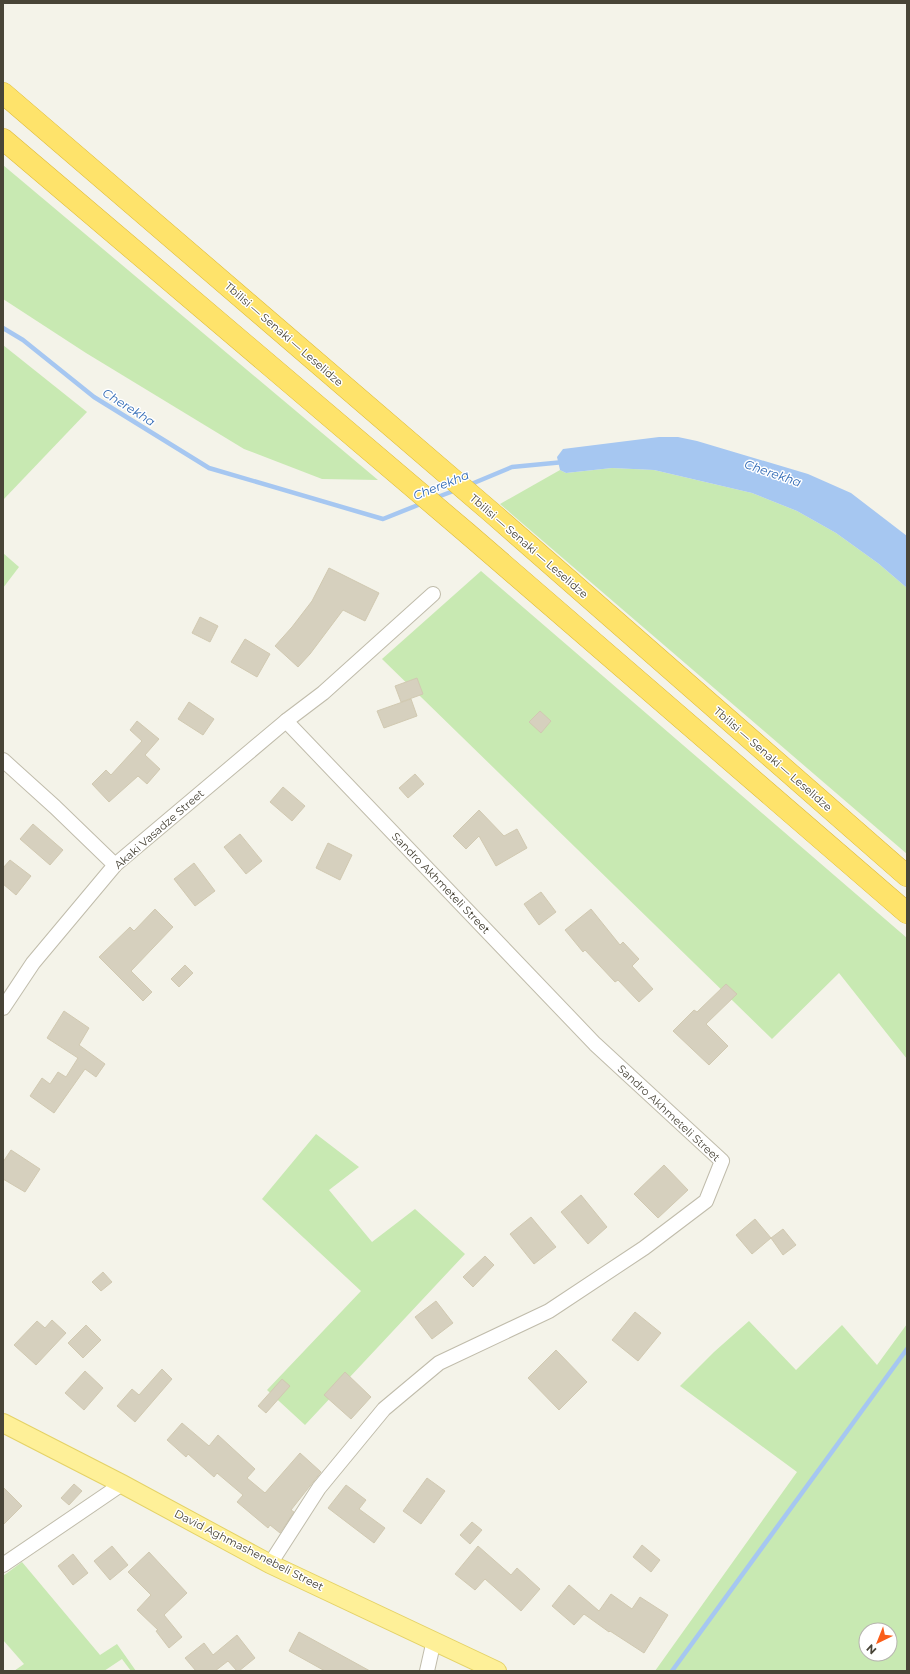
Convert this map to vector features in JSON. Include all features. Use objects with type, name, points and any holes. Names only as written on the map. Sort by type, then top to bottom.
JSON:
[{"type":"highway","name":"Tbilisi — Senaki — Leselidze","points":[[3,93],[491,512],[907,876]]},
{"type":"highway","points":[[3,139],[466,533],[907,913]]},
{"type":"main road","name":"David Aghmashenebeli Street","points":[[3,1423],[122,1484],[270,1564],[497,1671]]},
{"type":"street","name":"Akaki Vasadze Street","points":[[3,1008],[33,963],[115,865],[286,721],[323,693],[433,594]]},
{"type":"street","name":"Sandro Akhmeteli Street","points":[[270,1564],[319,1488],[384,1409],[438,1363],[549,1312],[644,1248],[706,1201],[722,1161],[596,1044],[286,721]]},
{"type":"street","points":[[3,760],[55,807],[115,865]]},
{"type":"street","points":[[3,1565],[122,1484]]},
{"type":"street","points":[[427,1671],[434,1640]]},
{"type":"green space","points":[[3,165],[378,480],[322,479],[244,449],[86,353],[3,299]]},
{"type":"green space","points":[[3,345],[87,412],[3,500]]},
{"type":"green space","points":[[612,468],[654,470],[752,493],[797,511],[836,533],[879,564],[907,588],[907,854],[500,504],[560,470],[566,473]]},
{"type":"green space","points":[[3,553],[19,567],[3,588]]},
{"type":"green space","points":[[481,571],[907,938],[907,1059],[839,973],[772,1039],[382,659]]},
{"type":"green space","points":[[316,1134],[359,1167],[329,1190],[372,1242],[415,1209],[465,1254],[305,1425],[267,1390],[361,1291],[262,1199]]},
{"type":"green space","points":[[749,1321],[796,1370],[842,1325],[877,1365],[907,1324],[907,1671],[655,1671],[797,1472],[680,1386],[714,1352]]},
{"type":"green space","points":[[22,1562],[100,1655],[117,1644],[136,1671],[131,1671],[122,1659],[104,1671],[14,1671],[24,1664],[3,1640],[3,1576]]},
{"type":"water","points":[[659,437],[678,437],[697,441],[808,474],[851,493],[907,536],[907,588],[879,564],[836,533],[797,511],[752,493],[654,470],[612,468],[566,473],[560,470],[557,457],[563,449]]},
{"type":"building","points":[[329,568],[379,593],[365,621],[343,610],[310,654],[298,667],[275,646],[312,601]]},
{"type":"building","points":[[200,617],[218,626],[210,642],[192,633]]},
{"type":"building","points":[[245,639],[270,654],[257,677],[231,662]]},
{"type":"building","points":[[417,678],[423,694],[401,702],[395,686]]},
{"type":"building","points":[[411,699],[417,716],[384,728],[377,711]]},
{"type":"building","points":[[189,702],[214,719],[203,735],[178,719]]},
{"type":"building","points":[[540,711],[551,721],[541,733],[529,722]]},
{"type":"building","points":[[137,721],[159,739],[145,755],[160,769],[147,784],[138,776],[109,802],[92,784],[106,770],[111,775],[142,741],[130,730]]},
{"type":"building","points":[[415,774],[424,784],[408,798],[399,788]]},
{"type":"building","points":[[283,787],[305,806],[292,821],[270,802]]},
{"type":"building","points":[[479,810],[504,836],[517,829],[527,848],[496,866],[479,836],[466,849],[453,836]]},
{"type":"building","points":[[33,824],[63,850],[50,865],[20,839]]},
{"type":"building","points":[[240,834],[262,861],[246,874],[224,847]]},
{"type":"building","points":[[328,843],[352,855],[340,880],[316,868]]},
{"type":"building","points":[[10,860],[31,876],[16,895],[3,884],[3,868]]},
{"type":"building","points":[[194,863],[215,891],[195,906],[174,879]]},
{"type":"building","points":[[541,892],[556,912],[539,925],[524,904]]},
{"type":"building","points":[[155,909],[173,927],[131,971],[152,992],[143,1001],[99,957],[130,927],[134,931]]},
{"type":"building","points":[[591,909],[620,945],[623,942],[639,959],[632,966],[653,989],[639,1002],[618,980],[615,982],[585,950],[583,952],[565,930]]},
{"type":"building","points":[[185,965],[193,973],[179,987],[171,979]]},
{"type":"building","points":[[726,984],[737,994],[706,1024],[728,1046],[709,1065],[673,1031],[694,1010],[697,1012]]},
{"type":"building","points":[[64,1011],[89,1028],[79,1045],[105,1064],[96,1077],[85,1069],[54,1113],[30,1096],[42,1078],[50,1084],[58,1072],[66,1077],[78,1058],[47,1038]]},
{"type":"building","points":[[11,1150],[40,1169],[25,1192],[3,1179],[3,1162]]},
{"type":"building","points":[[664,1165],[688,1190],[658,1218],[634,1194]]},
{"type":"building","points":[[581,1195],[607,1227],[588,1244],[561,1212]]},
{"type":"building","points":[[531,1217],[556,1247],[534,1264],[510,1234]]},
{"type":"building","points":[[755,1219],[771,1238],[752,1254],[736,1235]]},
{"type":"building","points":[[783,1229],[796,1245],[783,1255],[771,1238]]},
{"type":"building","points":[[485,1256],[494,1265],[473,1287],[463,1277]]},
{"type":"building","points":[[103,1272],[112,1282],[101,1291],[92,1282]]},
{"type":"building","points":[[436,1301],[453,1323],[432,1339],[415,1317]]},
{"type":"building","points":[[635,1312],[661,1333],[638,1361],[612,1340]]},
{"type":"building","points":[[52,1320],[66,1333],[36,1365],[14,1345],[37,1321],[45,1328]]},
{"type":"building","points":[[86,1325],[101,1340],[83,1358],[68,1343]]},
{"type":"building","points":[[556,1350],[587,1382],[559,1410],[528,1378]]},
{"type":"building","points":[[162,1369],[172,1379],[135,1422],[117,1406],[132,1389],[139,1395]]},
{"type":"building","points":[[85,1371],[103,1388],[84,1410],[65,1393]]},
{"type":"building","points":[[345,1372],[371,1397],[351,1419],[324,1395]]},
{"type":"building","points":[[282,1379],[290,1386],[266,1413],[258,1406]]},
{"type":"building","points":[[182,1423],[209,1446],[218,1435],[255,1469],[247,1478],[265,1493],[300,1453],[321,1472],[291,1510],[294,1512],[280,1533],[270,1525],[268,1528],[237,1502],[243,1495],[217,1473],[214,1477],[188,1454],[186,1457],[167,1440]]},
{"type":"building","points":[[427,1478],[445,1491],[421,1524],[403,1511]]},
{"type":"building","points":[[74,1484],[82,1491],[69,1505],[61,1498]]},
{"type":"building","points":[[346,1485],[366,1500],[359,1509],[385,1528],[374,1543],[328,1508]]},
{"type":"building","points":[[3,1487],[22,1506],[3,1525]]},
{"type":"building","points":[[472,1522],[482,1530],[470,1544],[460,1535]]},
{"type":"building","points":[[642,1545],[660,1560],[651,1572],[633,1557]]},
{"type":"building","points":[[112,1546],[128,1565],[110,1580],[94,1561]]},
{"type":"building","points":[[478,1546],[511,1575],[517,1568],[540,1589],[521,1611],[485,1579],[475,1590],[455,1574]]},
{"type":"building","points":[[149,1552],[187,1593],[164,1615],[182,1637],[169,1648],[156,1631],[158,1630],[137,1610],[151,1595],[128,1572]]},
{"type":"building","points":[[73,1554],[88,1573],[73,1585],[58,1566]]},
{"type":"building","points":[[569,1585],[599,1611],[611,1594],[632,1609],[640,1597],[668,1615],[644,1653],[610,1631],[609,1632],[584,1614],[574,1625],[552,1606]]},
{"type":"building","points":[[299,1632],[370,1671],[325,1671],[289,1651]]},
{"type":"building","points":[[237,1635],[255,1658],[239,1671],[237,1671],[228,1661],[215,1671],[196,1671],[185,1658],[204,1643],[213,1655]]},
{"type":"waterway","name":"Cherekha","points":[[3,328],[23,340],[94,397],[209,468],[383,519],[423,503]]},
{"type":"waterway","name":"Cherekha","points":[[469,485],[512,467],[564,462]]},
{"type":"waterway","name":"Cherekha","points":[[435,498],[456,490]]},
{"type":"waterway","points":[[672,1671],[907,1349]]}]
